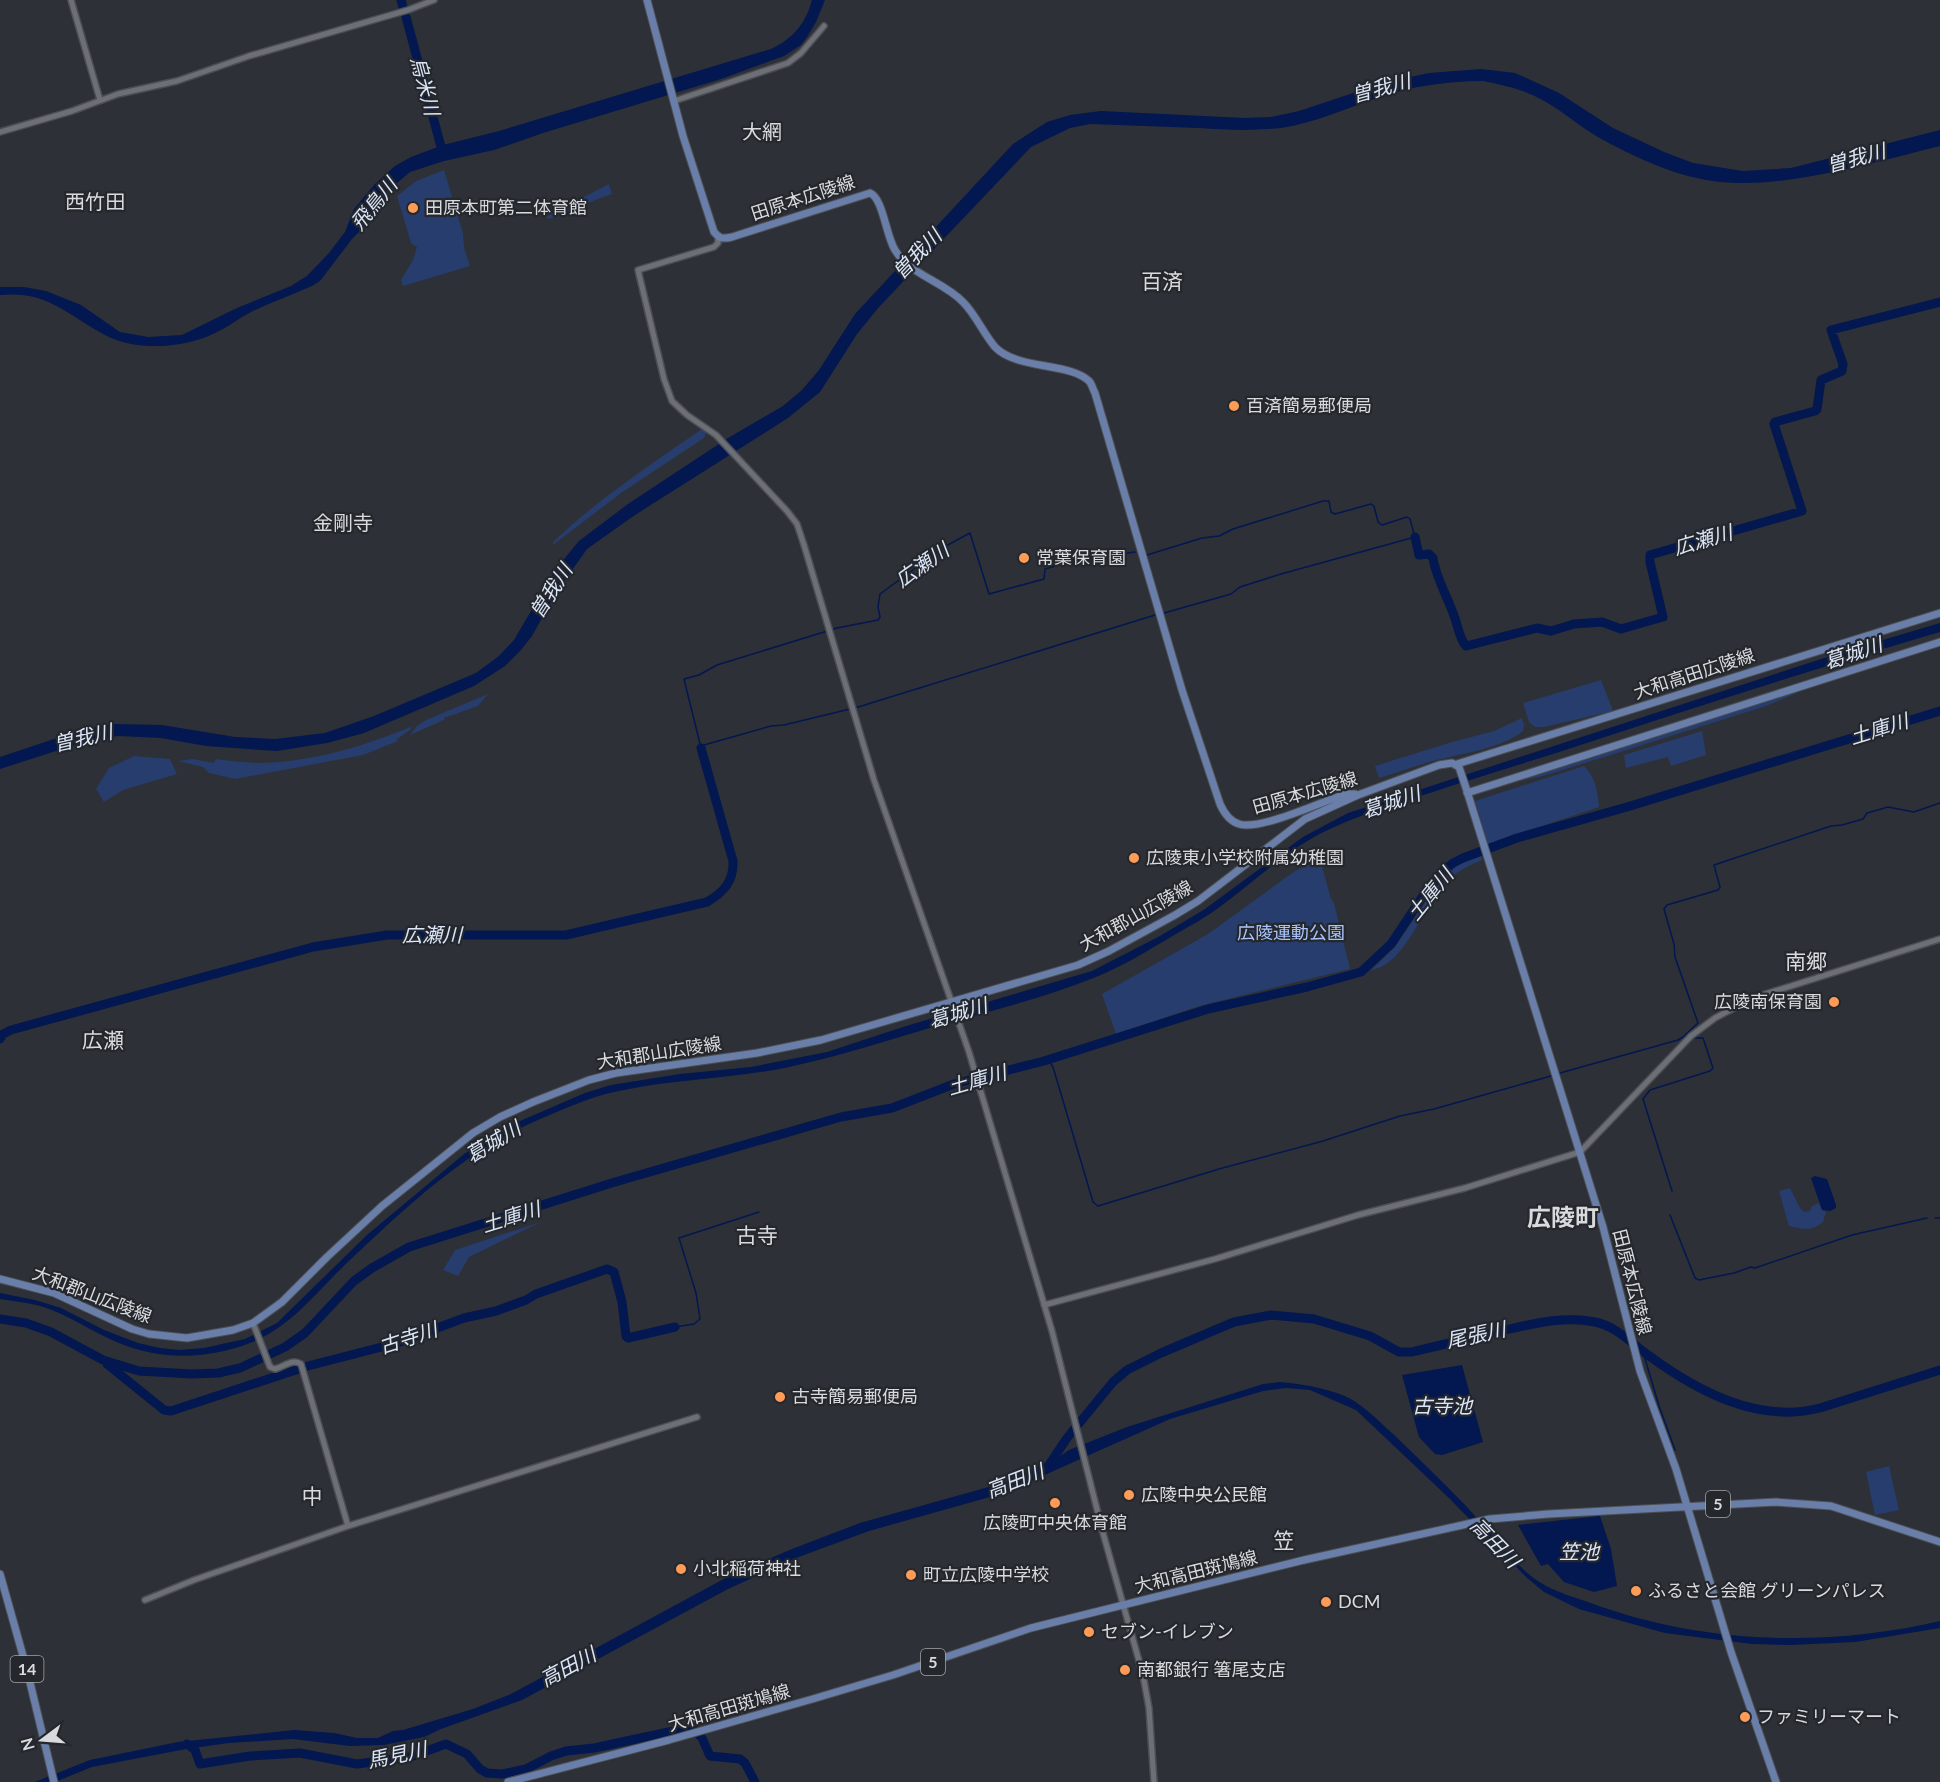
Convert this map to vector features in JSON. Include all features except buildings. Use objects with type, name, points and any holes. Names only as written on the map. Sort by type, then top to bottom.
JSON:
[{"type":"main road","points":[[647,0],[673,100],[714,232],[718,237]]},
{"type":"main road","name":"田原本広陵線","points":[[718,237],[732,237],[870,192],[879,201],[890,241],[898,255],[917,272],[948,290],[963,302],[997,348],[1006,355],[1076,374],[1089,381],[1098,404],[1182,690],[1220,804],[1228,818],[1238,824],[1260,824],[1346,794],[1358,795],[1439,765],[1452,762],[1458,765],[1603,1227],[1635,1353],[1651,1405],[1687,1505],[1723,1628],[1776,1782]]},
{"type":"main road","name":"大和高田広陵線","points":[[1458,765],[1480,756],[1499,752],[1940,612]]},
{"type":"main road","points":[[1467,791],[1940,642]]},
{"type":"main road","name":"大和郡山広陵線","points":[[0,1279],[54,1293],[124,1326],[149,1335],[178,1338],[204,1336],[253,1323],[282,1302],[347,1238],[412,1181],[473,1133],[512,1112],[602,1076],[658,1065],[796,1046],[1078,965],[1109,951],[1198,901],[1305,819],[1358,795]]},
{"type":"main road","name":"大和高田斑鳩線","points":[[508,1782],[696,1733],[902,1672],[1014,1633],[1295,1562],[1464,1523],[1490,1519],[1687,1505],[1776,1502],[1831,1506],[1940,1542]]},
{"type":"main road","name":"14","points":[[0,1574],[27,1670],[54,1782]]},
{"type":"street","points":[[71,0],[100,100]]},
{"type":"street","points":[[0,132],[72,111],[100,100],[177,81],[249,56],[408,10],[434,0]]},
{"type":"street","points":[[673,100],[788,63],[801,53],[824,26]]},
{"type":"street","points":[[718,237],[718,243],[714,247],[638,270],[664,379],[672,401],[687,415],[716,435],[797,524],[874,780],[962,1031],[1044,1305],[1147,1695],[1154,1782]]},
{"type":"street","points":[[1044,1305],[1215,1258],[1351,1217],[1465,1188],[1580,1152],[1691,1036],[1715,1018],[1753,998],[1940,939]]},
{"type":"street","points":[[253,1323],[268,1364],[275,1369],[291,1362],[301,1364],[348,1526]]},
{"type":"street","points":[[145,1600],[194,1580],[348,1526],[697,1418]]},
{"type":"green space","points":[[444,170],[463,233],[464,248],[470,266],[403,286],[401,280],[413,260],[417,247],[411,243],[397,196],[416,181]]},
{"type":"green space","points":[[609,184],[612,194],[549,219],[545,217]]},
{"type":"green space","points":[[702,429],[706,433],[704,438],[621,493],[553,545],[553,542],[570,526],[606,497]]},
{"type":"green space","points":[[1601,680],[1613,711],[1544,727],[1535,727],[1529,722],[1523,703]]},
{"type":"green space","points":[[1799,692],[1766,706],[1543,776],[1494,786],[1779,695]]},
{"type":"green space","points":[[488,694],[478,706],[444,718],[410,735],[426,720]]},
{"type":"green space","points":[[1522,718],[1523,731],[1502,743],[1379,778],[1375,766],[1494,731]]},
{"type":"green space","points":[[410,727],[411,729],[396,740],[398,741],[363,755],[235,779],[209,773],[203,767],[178,761],[193,759],[214,763],[216,759],[262,763],[282,762],[356,747]]},
{"type":"green space","points":[[1702,731],[1706,755],[1671,766],[1668,757],[1626,768],[1624,755]]},
{"type":"green space","points":[[134,756],[170,759],[177,774],[123,790],[104,802],[96,789],[109,768]]},
{"type":"green space","points":[[1584,766],[1593,780],[1599,807],[1488,844],[1475,801]]},
{"type":"green space","points":[[1481,855],[1482,860],[1463,869],[1446,882],[1404,946],[1394,957],[1383,966],[1371,970],[1395,947],[1441,879],[1459,864]]},
{"type":"green space","name":"広陵運動公園","points":[[1318,861],[1321,863],[1334,903],[1350,969],[1199,1006],[1116,1034],[1102,994],[1208,934],[1295,871]]},
{"type":"green space","points":[[1790,1188],[1804,1212],[1810,1211],[1812,1206],[1819,1203],[1822,1210],[1826,1212],[1823,1222],[1803,1229],[1789,1226],[1779,1191]]},
{"type":"green space","points":[[541,1222],[469,1257],[458,1276],[443,1270],[455,1250]]},
{"type":"green space","points":[[1889,1466],[1899,1510],[1875,1515],[1866,1472]]},
{"type":"water","name":"飛鳥川","points":[[812,0],[825,0],[816,22],[801,45],[784,56],[721,79],[494,150],[444,161],[410,172],[385,193],[370,221],[352,239],[320,281],[253,311],[218,332],[201,339],[175,345],[134,344],[109,337],[46,301],[17,295],[0,295],[0,287],[24,287],[46,291],[81,305],[120,332],[148,337],[182,335],[237,308],[291,286],[307,276],[345,232],[354,209],[375,184],[395,166],[411,157],[443,145],[499,131],[771,49],[798,29]]},
{"type":"water","name":"曽我川","points":[[1481,69],[1515,73],[1559,93],[1613,128],[1693,163],[1743,171],[1791,168],[1940,130],[1940,146],[1797,179],[1739,183],[1713,181],[1672,171],[1645,160],[1594,134],[1535,96],[1521,90],[1483,81],[1444,83],[1405,90],[1319,119],[1281,128],[1229,130],[1090,124],[1070,128],[1031,147],[879,307],[857,334],[820,392],[788,418],[635,515],[587,549],[557,591],[532,636],[520,651],[505,666],[474,686],[364,733],[327,743],[277,751],[206,746],[161,738],[118,736],[87,741],[0,769],[0,757],[81,730],[113,724],[162,725],[235,737],[275,739],[325,733],[374,716],[476,673],[499,656],[514,640],[555,570],[579,541],[628,504],[728,438],[783,406],[802,390],[819,370],[855,314],[1013,144],[1047,122],[1070,115],[1101,111],[1245,118],[1271,117],[1299,111],[1386,82],[1429,73]]},
{"type":"water","name":"葛城川","points":[[1940,623],[1940,632],[1697,707],[1392,805],[1342,824],[1300,846],[1200,920],[1106,973],[1059,991],[808,1063],[768,1071],[619,1091],[562,1109],[505,1136],[457,1167],[391,1221],[295,1315],[281,1326],[246,1345],[211,1354],[184,1356],[157,1354],[119,1343],[46,1308],[0,1299],[0,1293],[35,1300],[61,1308],[104,1330],[138,1343],[160,1348],[179,1350],[204,1348],[245,1339],[277,1323],[367,1235],[464,1154],[520,1121],[585,1093],[611,1085],[680,1074],[751,1067],[827,1052],[1092,971],[1160,936],[1205,909],[1303,837],[1348,813],[1846,651]]},
{"type":"water","points":[[1815,1176],[1827,1179],[1836,1208],[1830,1211],[1822,1210],[1811,1178]]},
{"type":"water","name":"古寺池","points":[[1462,1365],[1483,1442],[1442,1455],[1435,1454],[1419,1437],[1402,1375]]},
{"type":"water","name":"高田川","points":[[1280,1382],[1327,1390],[1349,1398],[1362,1407],[1448,1487],[1524,1570],[1546,1586],[1562,1593],[1631,1616],[1718,1634],[1807,1638],[1896,1630],[1940,1621],[1940,1628],[1855,1642],[1752,1644],[1665,1633],[1579,1609],[1544,1592],[1526,1577],[1450,1499],[1356,1410],[1310,1390],[1286,1388],[1263,1391],[1170,1419],[1004,1493],[869,1531],[796,1558],[728,1589],[522,1700],[424,1737],[384,1745],[350,1746],[293,1739],[229,1743],[92,1767],[55,1782],[35,1782],[90,1760],[178,1742],[294,1730],[334,1733],[357,1738],[378,1738],[393,1731],[473,1709],[511,1694],[733,1574],[792,1549],[860,1523],[1010,1481],[1056,1459],[1069,1450],[1127,1427],[1263,1384]]},
{"type":"water","name":"笠池","points":[[1600,1516],[1611,1549],[1617,1586],[1594,1592],[1564,1582],[1548,1564],[1541,1566],[1518,1525]]},
{"type":"waterway","name":"烏米川","points":[[401,0],[403,7]]},
{"type":"waterway","name":"烏米川","points":[[406,17],[443,154]]},
{"type":"waterway","name":"広瀬川","points":[[1415,537],[1419,555],[1429,554],[1433,558],[1437,575],[1461,639],[1466,646],[1537,628],[1551,631],[1574,624],[1602,622],[1621,629],[1663,617],[1650,555],[1802,511],[1774,424],[1815,411],[1821,380],[1842,371],[1843,364],[1831,330],[1940,302]]},
{"type":"waterway","name":"広瀬川","points":[[1147,555],[1202,538],[1219,536],[1233,529],[1323,501],[1329,501],[1331,512],[1335,514],[1371,504],[1374,506],[1378,522],[1382,525],[1407,517],[1410,519],[1415,537],[1281,574],[1240,587],[1231,594],[1164,613]]},
{"type":"waterway","name":"広瀬川","points":[[850,709],[771,726],[704,745],[701,748],[684,679],[699,675],[717,665],[837,628],[878,620],[880,594],[944,547],[970,533],[989,594],[1044,579],[1045,569],[1076,560],[1135,552]]},
{"type":"waterway","name":"広瀬川","points":[[855,708],[1155,615]]},
{"type":"waterway","name":"土庫川","points":[[0,1319],[26,1323],[51,1332],[103,1360],[139,1371],[192,1374],[218,1373],[240,1368],[285,1347],[305,1333],[354,1281],[409,1247],[615,1182],[841,1117],[892,1108],[954,1084],[1044,1061],[1208,1009],[1307,987],[1361,972],[1391,944],[1443,871],[1463,858],[1517,838],[1627,807],[1940,711]]},
{"type":"waterway","name":"広瀬川","points":[[0,1039],[3,1034],[11,1030],[313,947],[387,935],[566,935],[707,902],[727,885],[732,874],[733,861],[701,748]]},
{"type":"waterway","points":[[1560,1073],[1678,1040],[1698,1023],[1675,957],[1674,944],[1664,909],[1667,905],[1718,890],[1720,887],[1714,865],[1831,826],[1863,819],[1867,813],[1888,807],[1914,812],[1940,803]]},
{"type":"waterway","points":[[1672,1191],[1643,1099],[1650,1090],[1710,1071],[1713,1068],[1703,1038],[1694,1038]]},
{"type":"waterway","points":[[1044,1061],[1050,1062],[1053,1067],[1093,1202],[1098,1206],[1219,1169],[1323,1141],[1400,1116],[1434,1109],[1551,1076]]},
{"type":"waterway","points":[[675,1327],[694,1324],[700,1319],[696,1293],[679,1238],[759,1212]]},
{"type":"waterway","points":[[1670,1215],[1695,1278],[1699,1280],[1751,1267],[1755,1268],[1852,1235],[1927,1218]]},
{"type":"waterway","points":[[1935,1218],[1940,1218]]},
{"type":"waterway","name":"古寺川","points":[[107,1364],[164,1410],[171,1411],[308,1366],[397,1343],[464,1318],[496,1311],[607,1269],[614,1272],[628,1338],[675,1327]]},
{"type":"waterway","name":"尾張川","points":[[1047,1468],[1067,1438],[1113,1382],[1127,1370],[1234,1322],[1271,1315],[1314,1319],[1370,1336],[1399,1352],[1412,1352],[1545,1322],[1570,1320],[1595,1322],[1617,1331],[1667,1368],[1708,1392],[1751,1408],[1774,1412],[1797,1412],[1820,1408],[1940,1370]]},
{"type":"waterway","points":[[1643,1352],[1675,1450]]},
{"type":"waterway","name":"馬見川","points":[[187,1744],[195,1750],[200,1764],[250,1756],[300,1753],[357,1764],[410,1757],[446,1744],[467,1754],[480,1769],[487,1773],[502,1774],[526,1769],[566,1751],[594,1748],[692,1727],[702,1738],[710,1756],[740,1759],[745,1763],[755,1782]]},
{"type":"place","name":"田原本町第二体育館","points":[[413,208]]},
{"type":"place","name":"百済簡易郵便局","points":[[1234,406]]},
{"type":"place","name":"常葉保育園","points":[[1024,558]]},
{"type":"place","name":"広陵東小学校附属幼稚園","points":[[1134,858]]},
{"type":"place","name":"広陵南保育園","points":[[1834,1002]]},
{"type":"place","name":"古寺簡易郵便局","points":[[780,1397]]},
{"type":"place","name":"広陵中央公民館","points":[[1129,1495]]},
{"type":"place","name":"広陵町中央体育館","points":[[1055,1503]]},
{"type":"place","name":"小北稲荷神社","points":[[681,1569]]},
{"type":"place","name":"町立広陵中学校","points":[[911,1575]]},
{"type":"place","name":"ふるさと会館 グリーンパレス","points":[[1636,1591]]},
{"type":"place","name":"DCM","points":[[1326,1602]]},
{"type":"place","name":"セブン-イレブン","points":[[1089,1632]]},
{"type":"place","name":"南都銀行 箸尾支店","points":[[1125,1670]]},
{"type":"place","name":"ファミリーマート","points":[[1745,1717]]},
{"type":"district","name":"大網","points":[[762,132]]},
{"type":"district","name":"西竹田","points":[[95,202]]},
{"type":"district","name":"百済","points":[[1162,282]]},
{"type":"district","name":"金剛寺","points":[[343,523]]},
{"type":"district","name":"南郷","points":[[1806,962]]},
{"type":"district","name":"広瀬","points":[[103,1041]]},
{"type":"district","name":"広陵町","points":[[1563,1218]]},
{"type":"district","name":"古寺","points":[[757,1236]]},
{"type":"district","name":"中","points":[[312,1497]]},
{"type":"district","name":"笠","points":[[1284,1541]]}]
